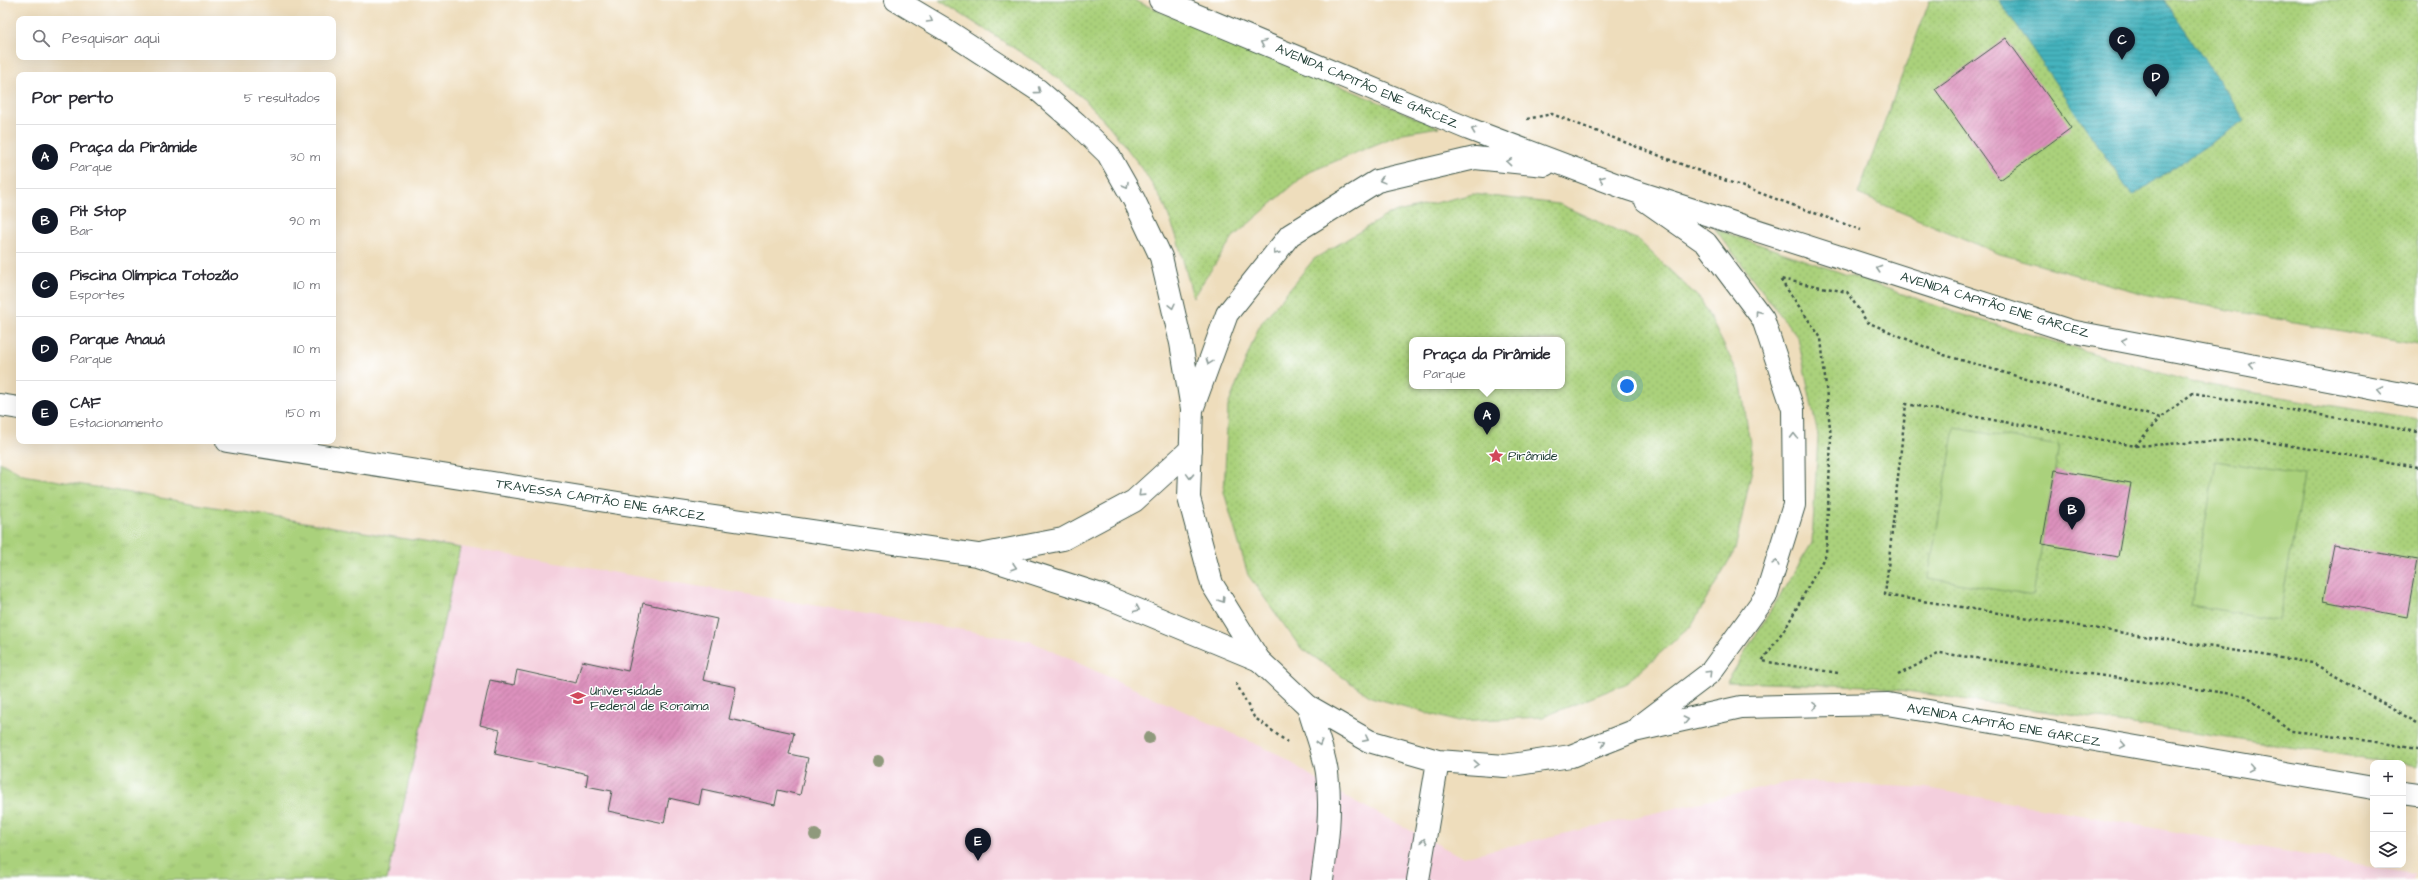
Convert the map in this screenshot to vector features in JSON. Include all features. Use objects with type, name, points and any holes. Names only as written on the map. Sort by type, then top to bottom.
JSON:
[{"type":"street","name":"AVENIDA CAPITÃO ENE GARCEZ","points":[[896,0],[944,28],[1038,90],[1076,123],[1108,154],[1134,200],[1161,257],[1181,343],[1192,409],[1189,498],[1212,584],[1260,660],[1308,706],[1369,741],[1438,761],[1504,766],[1571,756],[1634,731],[1741,708],[1888,704],[2370,787]]},
{"type":"street","name":"AVENIDA CAPITÃO ENE GARCEZ","points":[[1160,0],[1469,128],[1628,188],[2070,331],[2418,397]]},
{"type":"street","name":"AVENIDA CAPITÃO ENE GARCEZ","points":[[1192,409],[1227,314],[1290,235],[1377,181],[1475,158],[1576,168]]},
{"type":"street","name":"AVENIDA CAPITÃO ENE GARCEZ","points":[[1628,188],[1706,243],[1763,319],[1793,409],[1794,497],[1794,505],[1766,596],[1710,673],[1634,731]]},
{"type":"street","points":[[0,405],[16,408]]},
{"type":"street","name":"TRAVESSA CAPITÃO ENE GARCEZ","points":[[246,444],[639,506],[976,556]]},
{"type":"street","points":[[976,556],[1063,539],[1134,501],[1191,449]]},
{"type":"street","points":[[976,556],[1104,596],[1260,660]]},
{"type":"street","points":[[1308,706],[1327,771],[1329,788],[1328,833],[1322,880]]},
{"type":"street","points":[[1418,880],[1438,761]]},
{"type":"street","points":[[2406,794],[2418,796]]},
{"type":"path","points":[[1522,120],[1552,114],[1686,166],[1864,231]]},
{"type":"path","points":[[1845,674],[1823,672],[1762,661],[1788,624],[1826,554],[1831,438],[1820,338],[1780,279],[1847,292],[1868,322],[1944,354],[2160,418]]},
{"type":"path","points":[[2135,446],[2160,418],[2193,393],[2418,432]]},
{"type":"path","points":[[2418,467],[2251,440],[2135,446],[1906,404],[1885,595],[2313,663],[2418,724]]},
{"type":"path","points":[[1216,643],[1254,717],[1290,744]]},
{"type":"path","points":[[1895,676],[1940,653],[2231,693],[2247,696],[2291,731],[2339,736],[2418,749]]},
{"type":"shaded area","name":"Universidade Federal de Roraima","points":[[0,462],[23,475],[1030,641],[1280,755],[1329,788],[1462,857],[1793,781],[1927,788],[2370,866],[2370,868],[2380,868],[2414,874],[2413,880],[0,880]]},
{"type":"green space","points":[[939,0],[1133,0],[1439,127],[1403,133],[1307,173],[1233,237],[1193,297],[1177,238],[1164,204],[1142,168],[1110,127],[1083,98],[1042,66]]},
{"type":"green space","points":[[1930,0],[2418,0],[2418,345],[2148,295],[2000,254],[1858,194]]},
{"type":"green space","points":[[1473,194],[1559,204],[1638,240],[1701,300],[1740,377],[1753,464],[1735,550],[1691,626],[1625,684],[1543,717],[1455,721],[1371,697],[1300,647],[1248,575],[1224,492],[1228,406],[1259,326],[1314,259],[1389,214]]},
{"type":"green space","points":[[1715,229],[1963,315],[2191,382],[2418,420],[2418,766],[2406,764],[2406,760],[2377,760],[1873,686],[1727,682],[1812,543],[1818,436],[1798,338]]},
{"type":"green space","points":[[1955,428],[2059,446],[2033,596],[1928,578]]},
{"type":"green space","points":[[2216,461],[2304,475],[2279,620],[2191,605]]},
{"type":"green space","points":[[0,462],[23,475],[460,548],[387,880],[0,880]]},
{"type":"water","points":[[1999,0],[2164,0],[2245,120],[2132,196]]},
{"type":"building","points":[[2006,38],[2071,128],[2000,180],[1935,89]]},
{"type":"building","points":[[2055,470],[2131,483],[2118,557],[2042,544]]},
{"type":"building","points":[[2334,545],[2417,560],[2407,617],[2323,601]]},
{"type":"building","points":[[643,603],[717,619],[703,680],[736,687],[729,719],[794,733],[789,754],[808,758],[800,795],[778,790],[775,805],[702,789],[699,805],[669,798],[664,823],[608,811],[612,791],[586,786],[588,774],[495,754],[500,730],[480,725],[490,680],[514,685],[517,670],[576,683],[582,661],[628,671]]},
{"type":"place","name":"Piscina Olímpica Totozão","points":[[2122,60]]},
{"type":"place","name":"Parque Anauá","points":[[2156,97]]},
{"type":"place","name":"Praça da Pirâmide","points":[[1487,435]]},
{"type":"place","name":"Pirâmide","points":[[1496,456]]},
{"type":"place","name":"Pit Stop","points":[[2072,530]]},
{"type":"place","name":"Universidade Federal de Roraima","points":[[578,698]]},
{"type":"place","name":"CAF","points":[[978,861]]}]
